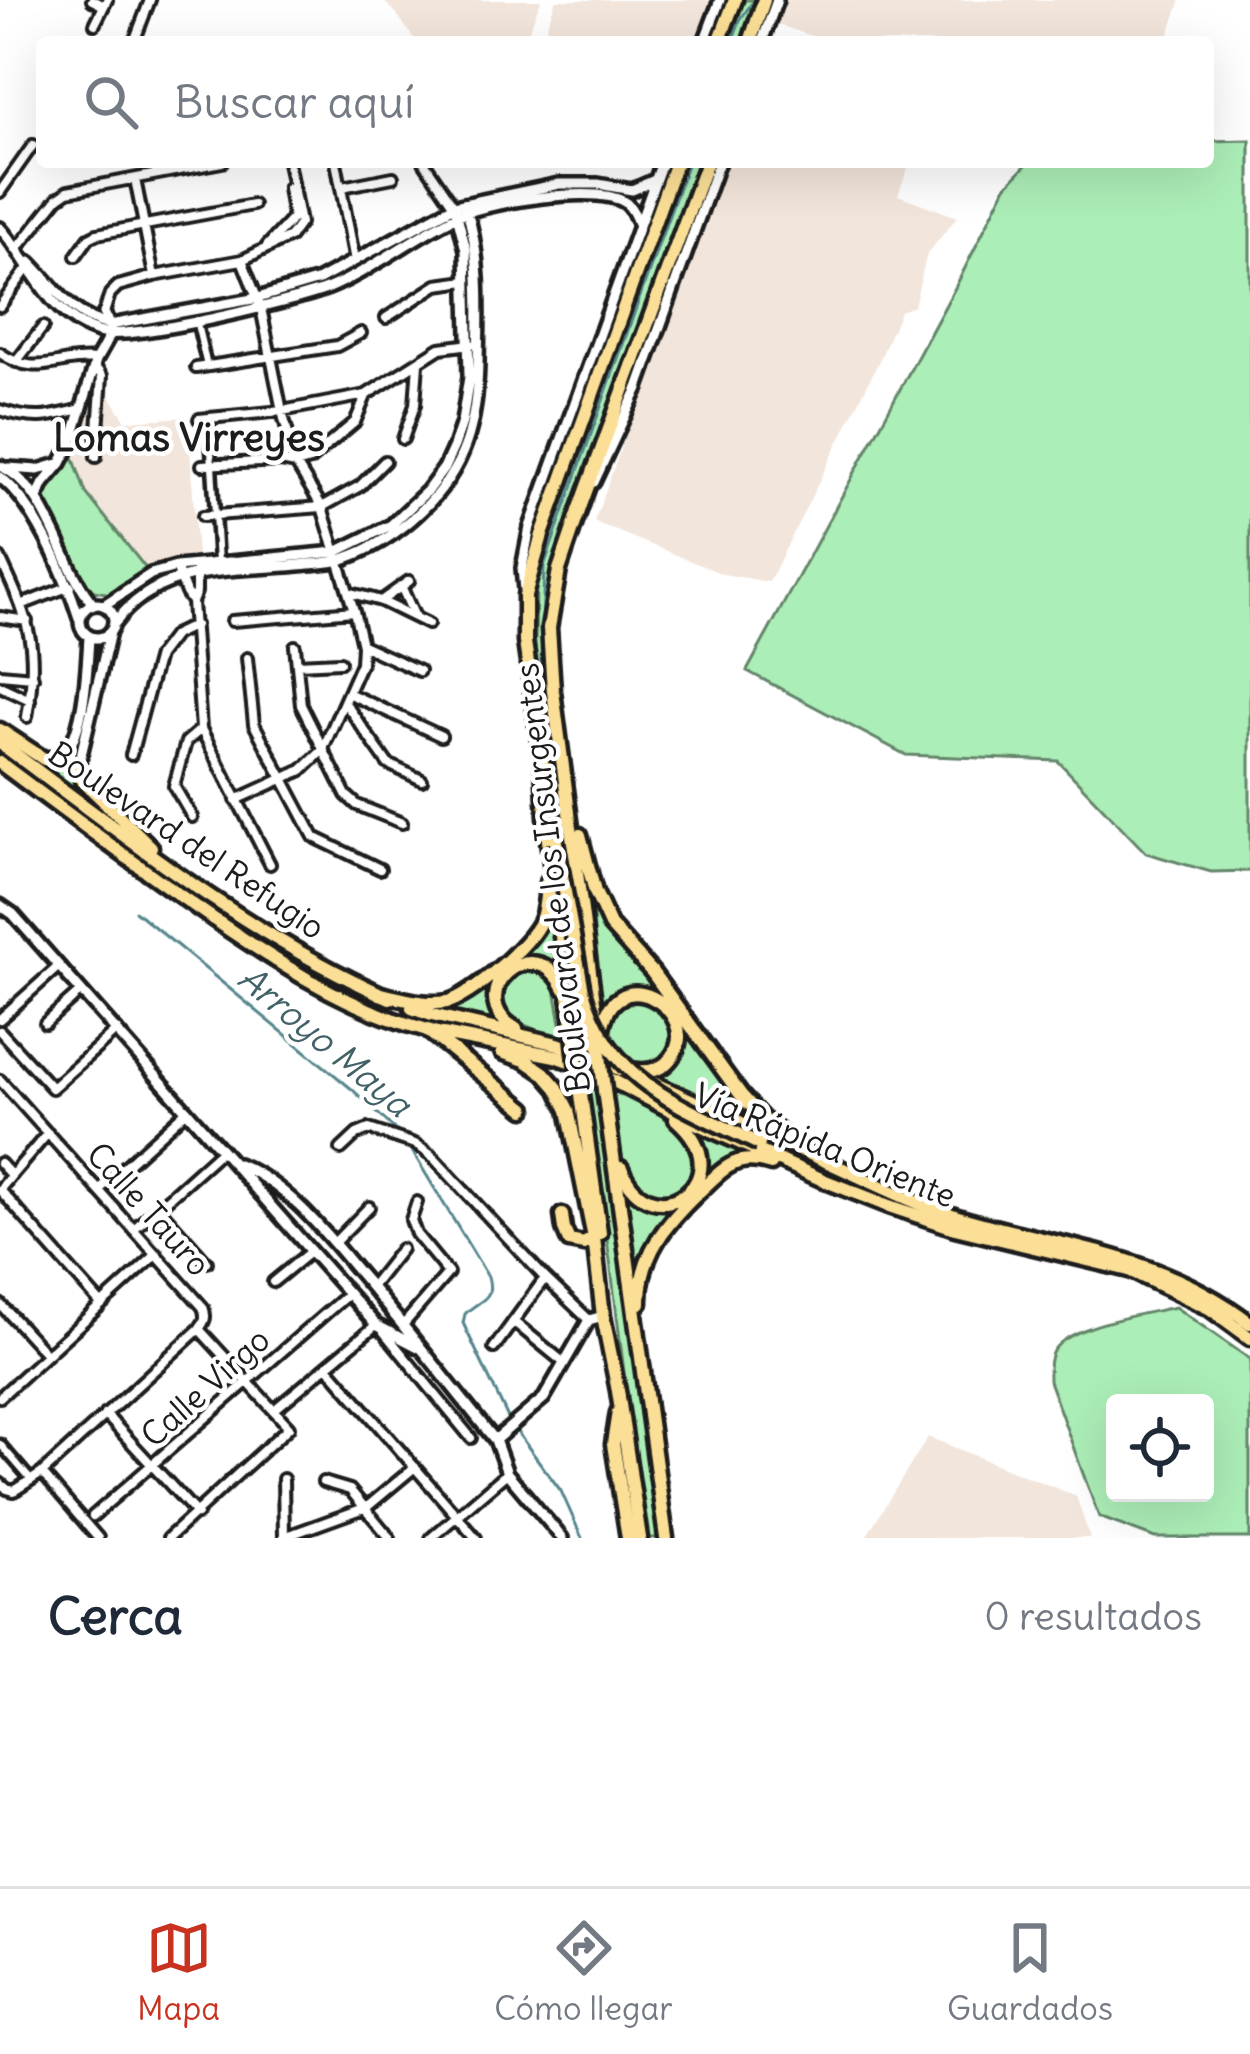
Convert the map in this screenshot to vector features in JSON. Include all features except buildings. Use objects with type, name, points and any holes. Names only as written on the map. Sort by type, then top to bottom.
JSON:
[{"type":"main road","points":[[721,36],[735,0]]},
{"type":"main road","points":[[752,36],[764,0]]},
{"type":"main road","name":"Boulevard de los Insurgentes","points":[[640,1538],[525,642],[525,595],[542,535],[674,168]]},
{"type":"main road","name":"Boulevard de los Insurgentes","points":[[667,1538],[604,1090],[600,1025],[553,691],[549,628],[559,570],[704,168]]},
{"type":"main road","points":[[0,730],[44,759],[59,759]]},
{"type":"main road","name":"Boulevard del Refugio","points":[[0,743],[167,867],[285,945],[412,1008],[533,1038],[609,1064]]},
{"type":"main road","name":"Boulevard del Refugio","points":[[0,763],[281,965],[372,1011],[443,1034]]},
{"type":"main road","points":[[78,768],[82,780],[167,867]]},
{"type":"main road","points":[[564,769],[590,876],[610,925],[652,972],[756,1113],[831,1163]]},
{"type":"main road","points":[[380,994],[428,1003],[455,999],[527,940],[544,911],[552,837]]},
{"type":"main road","points":[[552,837],[584,991],[607,1045],[625,1067],[689,1109],[889,1206]]},
{"type":"main road","points":[[533,1038],[508,1025],[497,1010],[496,987],[508,971],[527,962],[549,968],[563,984],[570,1008]]},
{"type":"main road","points":[[600,1025],[618,1000],[646,994],[665,1006],[678,1033],[673,1056],[660,1068],[641,1072],[609,1064]]},
{"type":"main road","points":[[426,1030],[525,1109]]},
{"type":"main road","points":[[443,1034],[538,1068],[554,1084],[568,1110],[594,1238],[596,1318],[620,1401],[613,1444],[628,1538]]},
{"type":"main road","name":"Vía Rápida Oriente","points":[[443,1034],[555,1055],[889,1206],[955,1228],[1129,1270],[1209,1308],[1250,1338]]},
{"type":"main road","points":[[609,1064],[895,1193],[957,1216],[1132,1260],[1218,1298],[1250,1322]]},
{"type":"main road","points":[[612,1145],[626,1180],[639,1195],[661,1202],[686,1193],[699,1174],[700,1150],[690,1132],[656,1103]]},
{"type":"main road","points":[[646,1388],[641,1282],[654,1244],[670,1219],[724,1169],[740,1161],[760,1161],[823,1180]]},
{"type":"main road","points":[[562,1215],[569,1241],[584,1244],[594,1238]]},
{"type":"street","points":[[92,0],[106,3],[95,24]]},
{"type":"street","points":[[136,36],[149,0]]},
{"type":"street","points":[[706,36],[720,0]]},
{"type":"street","points":[[764,36],[777,0]]},
{"type":"street","points":[[0,192],[33,145]]},
{"type":"street","points":[[18,248],[68,191],[189,168]]},
{"type":"street","points":[[266,247],[293,218],[287,168]]},
{"type":"street","points":[[37,498],[72,441],[102,349],[110,295],[118,286],[154,276],[242,260],[290,237],[300,223],[287,168]]},
{"type":"street","points":[[337,168],[355,261]]},
{"type":"street","points":[[429,168],[461,209],[476,251],[473,344]]},
{"type":"street","points":[[525,595],[522,568],[530,526],[660,168]]},
{"type":"street","points":[[580,508],[638,388],[717,168]]},
{"type":"street","points":[[341,187],[393,177]]},
{"type":"street","points":[[135,178],[154,276]]},
{"type":"street","points":[[104,326],[260,303],[319,280],[461,209],[571,183],[632,190],[656,180]]},
{"type":"street","points":[[510,199],[597,194],[628,205],[639,226]]},
{"type":"street","points":[[76,256],[97,234],[253,205]]},
{"type":"street","points":[[79,618],[84,609],[151,574],[337,556],[398,533],[434,499],[458,465],[477,405],[461,209]]},
{"type":"street","points":[[0,228],[62,299],[104,326],[196,320],[329,288],[461,209]]},
{"type":"street","points":[[236,800],[302,770],[322,751],[361,663],[362,645],[322,507],[296,464],[260,303],[242,260]]},
{"type":"street","points":[[0,306],[28,264]]},
{"type":"street","points":[[386,318],[441,283],[466,281]]},
{"type":"street","points":[[196,320],[202,367],[337,346],[361,333]]},
{"type":"street","points":[[15,364],[43,328]]},
{"type":"street","points":[[218,562],[204,419],[366,395],[440,348],[473,344]]},
{"type":"street","points":[[0,353],[15,364],[41,367],[84,359],[95,363],[102,376],[96,457]]},
{"type":"street","points":[[404,439],[415,405],[418,361]]},
{"type":"street","points":[[207,465],[310,460],[356,422],[366,395]]},
{"type":"street","points":[[0,410],[42,419],[81,409]]},
{"type":"street","points":[[203,516],[322,507],[360,486],[385,461]]},
{"type":"street","points":[[3,470],[38,470],[61,463]]},
{"type":"street","points":[[3,470],[37,498],[72,585],[81,629],[89,637],[98,638],[112,628],[142,593],[178,571]]},
{"type":"street","points":[[3,470],[72,585],[112,613],[78,768]]},
{"type":"street","points":[[196,569],[218,562],[337,556]]},
{"type":"street","points":[[1,561],[27,621],[34,652],[27,718]]},
{"type":"street","points":[[196,569],[192,602],[201,729],[270,864]]},
{"type":"street","points":[[178,571],[192,602]]},
{"type":"street","points":[[381,601],[405,584],[415,617]]},
{"type":"street","points":[[21,605],[72,585]]},
{"type":"street","points":[[349,593],[381,601],[428,624]]},
{"type":"street","points":[[232,621],[354,611]]},
{"type":"street","points":[[0,617],[27,621]]},
{"type":"street","points":[[131,755],[158,656],[174,634],[195,625]]},
{"type":"street","points":[[59,759],[66,755],[79,721],[89,637]]},
{"type":"street","points":[[362,645],[418,671]]},
{"type":"street","points":[[295,646],[301,705],[346,795],[357,805],[402,823]]},
{"type":"street","points":[[247,658],[254,724],[314,837],[380,869]]},
{"type":"street","points":[[297,664],[340,662]]},
{"type":"street","points":[[0,674],[33,677]]},
{"type":"street","points":[[0,686],[30,700]]},
{"type":"street","points":[[346,698],[441,736]]},
{"type":"street","points":[[346,698],[388,764],[422,780]]},
{"type":"street","points":[[192,817],[174,786],[186,742],[201,729]]},
{"type":"street","points":[[0,905],[188,1109],[471,1438]]},
{"type":"street","points":[[0,1019],[59,966]]},
{"type":"street","points":[[45,1023],[81,991]]},
{"type":"street","points":[[0,1030],[52,1088],[117,1030]]},
{"type":"street","name":"Calle Tauro","points":[[0,1080],[203,1307],[206,1320],[199,1329],[289,1427],[196,1514]]},
{"type":"street","points":[[99,1189],[188,1109]]},
{"type":"street","points":[[341,1149],[368,1129],[415,1144],[431,1155],[545,1278],[596,1318],[563,1362],[544,1398],[499,1437]]},
{"type":"street","points":[[48,1133],[0,1189],[100,1304]]},
{"type":"street","points":[[135,1228],[222,1150]]},
{"type":"street","points":[[232,1162],[269,1179],[335,1245],[499,1437],[507,1472],[562,1538]]},
{"type":"street","points":[[0,1163],[11,1175]]},
{"type":"street","points":[[403,1325],[448,1273],[416,1234],[411,1220],[417,1202]]},
{"type":"street","points":[[158,1207],[207,1262]]},
{"type":"street","points":[[320,1260],[369,1207]]},
{"type":"street","points":[[371,1287],[401,1250]]},
{"type":"street","points":[[273,1282],[311,1251]]},
{"type":"street","points":[[0,1397],[157,1254]]},
{"type":"street","points":[[494,1348],[545,1278]]},
{"type":"street","name":"Calle Virgo","points":[[93,1516],[348,1294]]},
{"type":"street","points":[[0,1304],[46,1354]]},
{"type":"street","points":[[514,1322],[563,1362]]},
{"type":"street","points":[[379,1327],[422,1349]]},
{"type":"street","points":[[274,1410],[379,1327]]},
{"type":"street","points":[[3,1486],[21,1489],[41,1473],[199,1329]]},
{"type":"street","points":[[327,1366],[476,1538]]},
{"type":"street","points":[[105,1414],[196,1514],[168,1538]]},
{"type":"street","points":[[0,1444],[31,1480]]},
{"type":"street","points":[[283,1479],[285,1538],[367,1507],[416,1467]]},
{"type":"street","points":[[431,1538],[507,1472]]},
{"type":"street","points":[[41,1473],[98,1538]]},
{"type":"street","points":[[323,1482],[350,1490],[390,1538]]},
{"type":"shaded area","points":[[382,0],[541,0],[526,36],[412,36]]},
{"type":"shaded area","points":[[556,0],[713,0],[699,36],[543,36]]},
{"type":"shaded area","points":[[783,0],[1181,0],[1168,36],[811,36],[776,24]]},
{"type":"shaded area","points":[[724,168],[908,168],[898,195],[957,217],[927,254],[914,306],[900,311],[769,582],[723,574],[594,522]]},
{"type":"shaded area","points":[[109,380],[111,398],[126,421],[188,417],[197,556],[147,570],[85,493],[73,457],[97,381]]},
{"type":"shaded area","points":[[928,1437],[1076,1496],[1090,1538],[865,1538]]},
{"type":"green space","points":[[739,0],[754,0],[742,36],[725,36]]},
{"type":"green space","points":[[1250,140],[1250,871],[1211,872],[1146,853],[1058,761],[906,755],[747,671],[1006,186],[1023,168],[1214,168],[1214,141]]},
{"type":"green space","points":[[677,168],[695,168],[567,520],[544,609],[544,665],[569,851],[563,843],[535,644],[536,587],[562,489]]},
{"type":"green space","points":[[73,457],[86,493],[147,570],[112,594],[94,591],[80,579],[44,499]]},
{"type":"green space","points":[[106,643],[73,761],[87,795],[137,838],[0,734],[42,764],[59,765],[69,755],[84,717],[92,644]]},
{"type":"green space","points":[[551,887],[559,975],[516,961]]},
{"type":"green space","points":[[592,902],[603,925],[668,1003],[649,991],[630,990],[613,999],[600,1017]]},
{"type":"green space","points":[[537,968],[554,983],[564,1040],[520,1023],[498,1001],[500,987],[511,972]]},
{"type":"green space","points":[[499,971],[490,1004],[510,1030],[432,1009],[465,1002]]},
{"type":"green space","points":[[640,997],[667,1014],[675,1037],[668,1056],[656,1066],[635,1067],[606,1036],[614,1009]]},
{"type":"green space","points":[[676,1014],[751,1115],[653,1075],[679,1050]]},
{"type":"green space","points":[[582,1071],[594,1077],[658,1538],[645,1538]]},
{"type":"green space","points":[[610,1083],[680,1128],[694,1161],[681,1186],[654,1195],[639,1189],[626,1175],[617,1145]]},
{"type":"green space","points":[[692,1129],[753,1156],[738,1156],[721,1164],[668,1214],[649,1240],[638,1273],[623,1188],[640,1200],[657,1204],[698,1181]]},
{"type":"green space","points":[[1175,1307],[1250,1359],[1250,1538],[1155,1538],[1099,1517],[1049,1381],[1049,1367],[1060,1343],[1072,1335]]},
{"type":"waterway","points":[[734,36],[751,4]]},
{"type":"waterway","points":[[565,836],[541,661],[544,566],[686,168]]},
{"type":"waterway","name":"Arroyo Maya","points":[[135,911],[353,1090],[404,1138]]},
{"type":"waterway","name":"Arroyo Maya","points":[[409,1146],[488,1277],[487,1295],[465,1314],[463,1323],[509,1420]]},
{"type":"waterway","name":"Arroyo Maya","points":[[514,1428],[561,1491],[582,1538]]},
{"type":"district","name":"Lomas Virreyes","points":[[189,437]]}]
